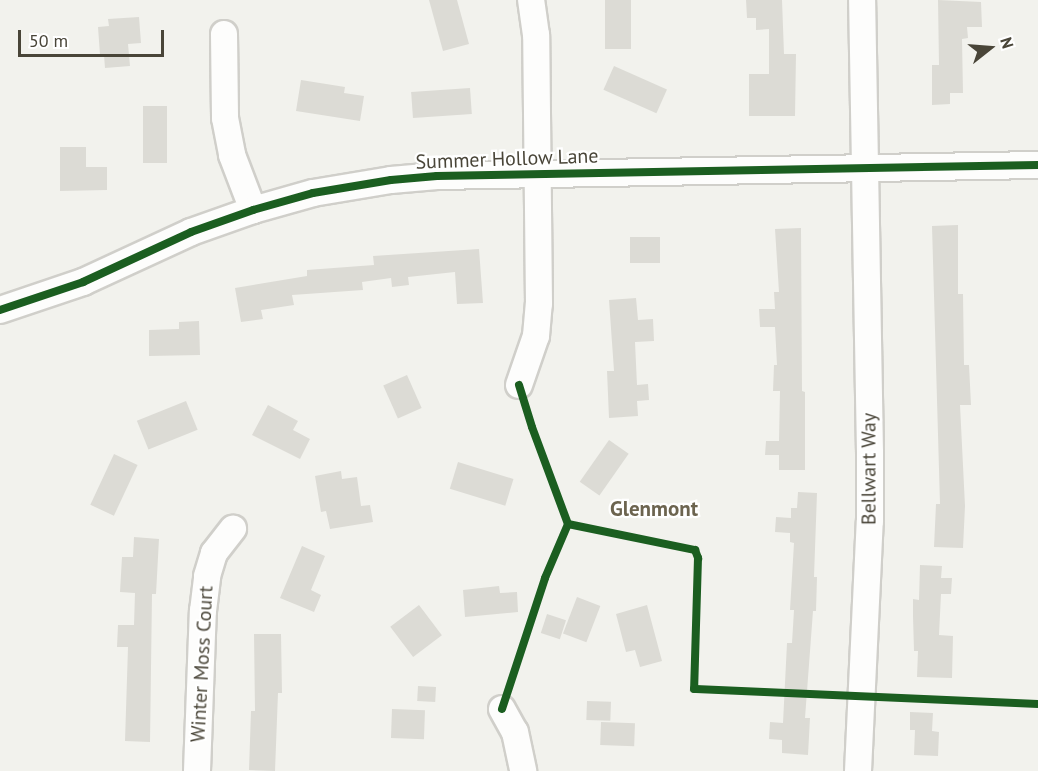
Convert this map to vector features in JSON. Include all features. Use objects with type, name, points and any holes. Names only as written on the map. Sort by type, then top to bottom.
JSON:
[{"type":"street","points":[[519,385],[536,336],[539,304],[536,35],[531,0]]},
{"type":"street","name":"Bellwart Way","points":[[858,771],[870,521],[862,0]]},
{"type":"street","points":[[224,34],[225,118],[232,155],[252,210]]},
{"type":"street","name":"Summer Hollow Lane","points":[[0,310],[83,282],[192,232],[252,210],[313,194],[391,180],[437,176],[1038,165]]},
{"type":"street","name":"Winter Moss Court","points":[[197,771],[203,611],[207,576],[214,553],[233,529]]},
{"type":"street","points":[[502,709],[515,732],[523,771]]},
{"type":"building","points":[[429,0],[457,0],[469,44],[443,51]]},
{"type":"building","points":[[605,0],[631,0],[631,49],[605,49]]},
{"type":"building","points":[[746,0],[782,0],[784,54],[796,54],[795,116],[749,116],[749,74],[769,74],[769,29],[756,30],[756,18],[747,18]]},
{"type":"building","points":[[938,0],[981,2],[982,27],[967,27],[968,38],[962,39],[963,93],[950,93],[950,104],[932,105],[932,65],[939,65]]},
{"type":"building","points":[[139,17],[141,43],[128,44],[130,66],[105,68],[104,55],[100,55],[98,27],[109,26],[108,19]]},
{"type":"building","points":[[614,66],[667,90],[656,113],[603,90]]},
{"type":"building","points":[[301,80],[345,87],[344,93],[364,96],[360,121],[296,111]]},
{"type":"building","points":[[470,88],[472,114],[413,118],[411,92]]},
{"type":"building","points":[[143,106],[167,106],[167,163],[143,163]]},
{"type":"building","points":[[60,147],[86,147],[86,167],[107,167],[107,190],[60,191]]},
{"type":"building","points":[[958,225],[958,294],[963,294],[964,365],[969,365],[971,405],[960,405],[965,506],[963,548],[934,547],[936,504],[940,504],[932,226]]},
{"type":"building","points":[[801,228],[805,470],[779,470],[779,455],[765,455],[766,441],[779,441],[780,391],[773,391],[774,365],[777,365],[775,327],[760,327],[759,309],[775,309],[774,292],[779,292],[775,229]]},
{"type":"building","points":[[630,237],[660,237],[660,263],[630,263]]},
{"type":"building","points":[[479,249],[483,303],[457,304],[455,272],[408,277],[409,285],[392,287],[391,278],[362,282],[363,290],[292,295],[294,305],[261,310],[263,319],[241,322],[235,288],[307,276],[307,270],[374,265],[373,256]]},
{"type":"building","points":[[636,298],[638,320],[653,319],[654,341],[635,342],[637,385],[648,384],[649,400],[637,401],[638,416],[609,418],[607,371],[614,371],[609,300]]},
{"type":"building","points":[[199,321],[200,355],[149,356],[149,330],[179,329],[179,322]]},
{"type":"building","points":[[407,375],[422,408],[398,418],[383,386]]},
{"type":"building","points":[[186,401],[198,430],[148,450],[137,421]]},
{"type":"building","points":[[268,405],[298,421],[293,430],[310,439],[300,459],[252,435]]},
{"type":"building","points":[[609,440],[629,454],[599,496],[580,482]]},
{"type":"building","points":[[114,454],[138,465],[114,516],[90,505]]},
{"type":"building","points":[[458,462],[513,479],[505,506],[450,489]]},
{"type":"building","points":[[341,471],[342,479],[357,477],[361,506],[370,505],[373,522],[330,529],[326,511],[321,512],[315,476]]},
{"type":"building","points":[[798,492],[817,493],[814,577],[817,577],[816,611],[813,611],[805,718],[810,718],[808,755],[782,753],[782,740],[769,739],[770,722],[783,723],[787,643],[792,643],[794,610],[790,610],[794,543],[790,542],[790,533],[775,532],[776,517],[791,518],[791,508],[797,508]]},
{"type":"building","points":[[134,537],[159,539],[156,594],[152,594],[150,742],[125,741],[128,647],[117,647],[118,625],[134,625],[135,593],[120,592],[122,557],[133,557]]},
{"type":"building","points":[[302,546],[325,556],[311,590],[321,595],[314,612],[280,598]]},
{"type":"building","points":[[920,565],[942,566],[941,578],[952,578],[951,594],[941,594],[939,635],[953,636],[952,678],[917,677],[918,651],[914,651],[913,599],[919,600]]},
{"type":"building","points":[[499,586],[500,593],[517,592],[518,612],[465,617],[463,590]]},
{"type":"building","points":[[577,597],[600,606],[586,642],[563,633]]},
{"type":"building","points":[[419,605],[442,635],[413,657],[390,627]]},
{"type":"building","points":[[647,605],[662,661],[640,667],[635,650],[626,652],[616,614]]},
{"type":"building","points":[[547,614],[566,620],[560,639],[541,633]]},
{"type":"building","points":[[254,634],[281,634],[282,693],[278,693],[275,771],[249,770],[251,711],[255,711]]},
{"type":"building","points":[[418,686],[436,687],[435,702],[417,701]]},
{"type":"building","points":[[587,701],[611,702],[610,721],[586,720]]},
{"type":"building","points":[[392,709],[425,710],[424,739],[391,738]]},
{"type":"building","points":[[910,712],[933,713],[932,731],[939,732],[938,756],[914,755],[915,730],[910,730]]},
{"type":"building","points":[[601,722],[635,723],[634,746],[600,745]]},
{"type":"cycle path","points":[[0,310],[83,282],[191,232],[253,210],[313,193],[391,180],[437,176],[1038,165]]},
{"type":"cycle path","points":[[502,709],[545,578],[568,524],[519,385]]},
{"type":"cycle path","points":[[568,524],[695,550],[698,558],[694,689],[1038,704]]},
{"type":"district","name":"Glenmont","points":[[654,509]]}]
